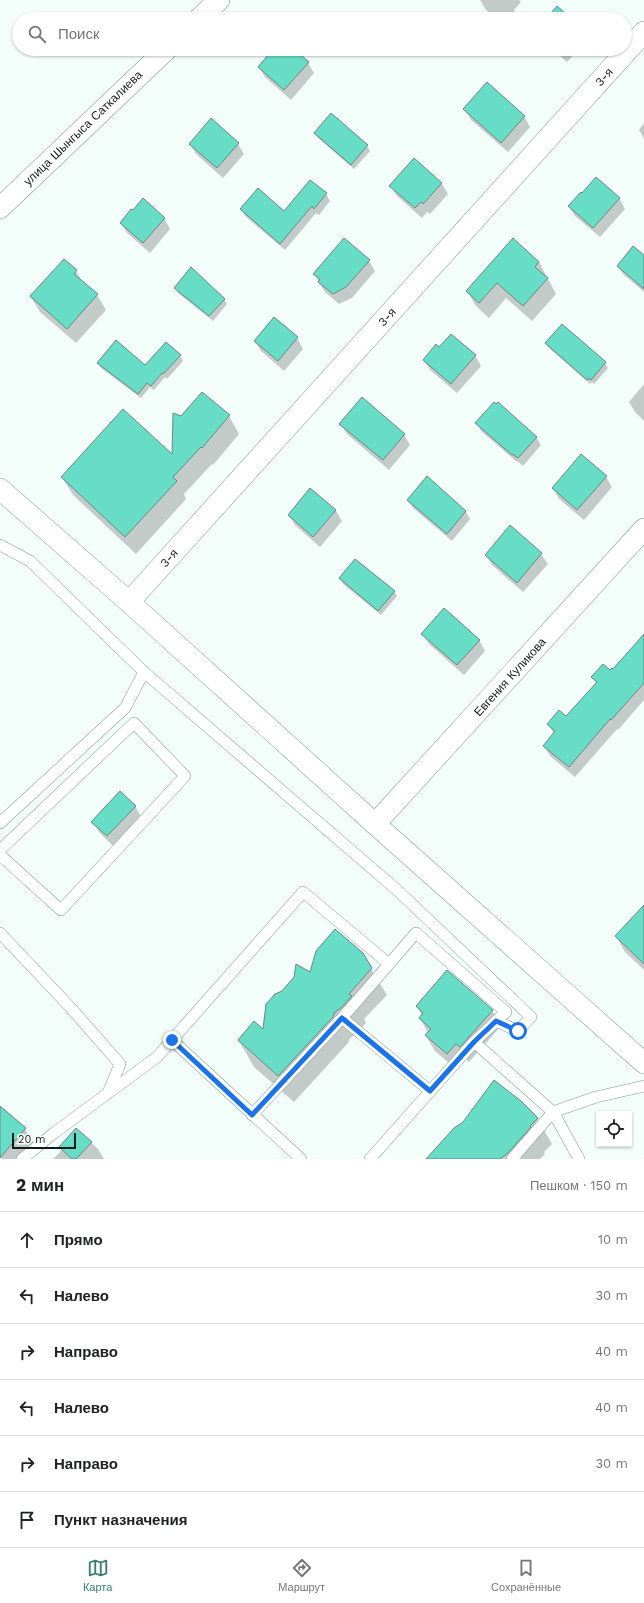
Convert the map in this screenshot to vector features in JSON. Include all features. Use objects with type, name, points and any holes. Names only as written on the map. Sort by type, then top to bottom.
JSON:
[{"type":"street","points":[[206,12],[219,0]]},
{"type":"street","name":"3-я","points":[[632,45],[644,32]]},
{"type":"street","name":"улица Шынгыса Саткалиева","points":[[0,208],[160,56]]},
{"type":"street","name":"3-я","points":[[129,602],[622,56]]},
{"type":"street","points":[[0,489],[129,602],[375,824],[644,1063]]},
{"type":"street","name":"Евгения Куликова","points":[[375,824],[644,529]]},
{"type":"lane","points":[[0,544],[30,561],[144,672],[398,890],[531,1017],[518,1031],[496,1021]]},
{"type":"lane","points":[[0,823],[125,708],[144,672]]},
{"type":"lane","points":[[0,850],[134,723],[184,776],[61,910],[0,855]]},
{"type":"lane","points":[[22,1159],[54,1133],[157,1057],[303,892],[389,964]]},
{"type":"lane","points":[[252,1115],[342,1018],[416,932],[506,1012],[474,1042],[370,1159]]},
{"type":"lane","points":[[0,933],[70,1007],[120,1064],[108,1094]]},
{"type":"lane","points":[[342,1018],[430,1091]]},
{"type":"lane","points":[[172,1040],[301,1159]]},
{"type":"lane","points":[[474,1042],[553,1112],[579,1159]]},
{"type":"lane","points":[[512,1159],[553,1112],[596,1097],[644,1086]]},
{"type":"building","points":[[557,6],[564,12],[552,12]]},
{"type":"building","points":[[267,56],[302,56],[309,62],[284,90],[258,67]]},
{"type":"building","points":[[487,82],[525,116],[501,143],[463,109]]},
{"type":"building","points":[[331,113],[368,145],[351,165],[314,133]]},
{"type":"building","points":[[211,118],[239,143],[217,168],[189,144]]},
{"type":"building","points":[[414,158],[442,183],[423,204],[421,202],[415,208],[389,186]]},
{"type":"building","points":[[596,177],[620,198],[593,228],[568,206]]},
{"type":"building","points":[[310,180],[327,193],[314,209],[312,206],[280,244],[240,209],[258,188],[284,211]]},
{"type":"building","points":[[143,198],[165,218],[143,243],[120,223],[131,209],[133,210]]},
{"type":"building","points":[[344,238],[370,260],[346,287],[333,294],[318,282],[320,279],[313,274]]},
{"type":"building","points":[[513,238],[539,262],[535,267],[548,278],[523,306],[497,283],[479,303],[466,291]]},
{"type":"building","points":[[633,246],[644,255],[644,289],[617,266]]},
{"type":"building","points":[[64,259],[77,270],[74,274],[98,294],[67,329],[30,296]]},
{"type":"building","points":[[191,267],[225,299],[209,316],[174,288]]},
{"type":"building","points":[[274,317],[298,337],[278,361],[254,341]]},
{"type":"building","points":[[562,324],[606,362],[591,380],[589,378],[587,380],[545,343]]},
{"type":"building","points":[[451,334],[476,355],[451,384],[423,360],[436,344],[439,347]]},
{"type":"building","points":[[116,340],[145,365],[166,342],[181,355],[151,386],[147,383],[138,394],[97,363]]},
{"type":"building","points":[[202,392],[230,415],[202,448],[201,447],[173,477],[177,481],[125,537],[61,477],[123,409],[172,454],[173,413],[181,416]]},
{"type":"building","points":[[362,397],[405,434],[383,460],[339,424]]},
{"type":"building","points":[[494,402],[496,404],[498,402],[537,437],[518,458],[512,455],[475,423]]},
{"type":"building","points":[[581,454],[607,476],[577,510],[552,488]]},
{"type":"building","points":[[427,476],[466,511],[447,534],[407,500]]},
{"type":"building","points":[[310,488],[336,510],[313,537],[288,515]]},
{"type":"building","points":[[510,525],[542,553],[517,583],[485,555]]},
{"type":"building","points":[[355,559],[395,591],[378,611],[339,578]]},
{"type":"building","points":[[444,608],[480,640],[457,665],[421,634]]},
{"type":"building","points":[[644,634],[644,683],[611,720],[610,719],[569,767],[543,746],[555,731],[547,724],[559,710],[566,716],[597,682],[591,677],[603,664],[610,670],[612,668],[613,669]]},
{"type":"building","points":[[120,791],[136,806],[107,836],[91,822]]},
{"type":"building","points":[[644,905],[644,964],[615,936]]},
{"type":"building","points":[[335,929],[363,953],[372,968],[349,994],[352,996],[335,1012],[333,1017],[278,1076],[238,1040],[254,1021],[263,1029],[266,1004],[275,994],[282,991],[294,977],[296,964],[310,972],[316,951]]},
{"type":"building","points":[[447,970],[493,1010],[460,1047],[456,1044],[447,1054],[425,1035],[431,1029],[419,1018],[423,1013],[416,1006]]},
{"type":"building","points":[[494,1080],[521,1101],[538,1118],[530,1126],[531,1127],[508,1153],[500,1159],[426,1159],[454,1128],[463,1122]]},
{"type":"building","points":[[0,1106],[26,1128],[0,1158]]},
{"type":"building","points":[[76,1128],[92,1142],[76,1159],[72,1159],[59,1147]]},
{"type":"route","points":[[172,1040],[252,1115],[342,1018],[430,1091],[474,1042],[496,1021],[518,1031]]}]
